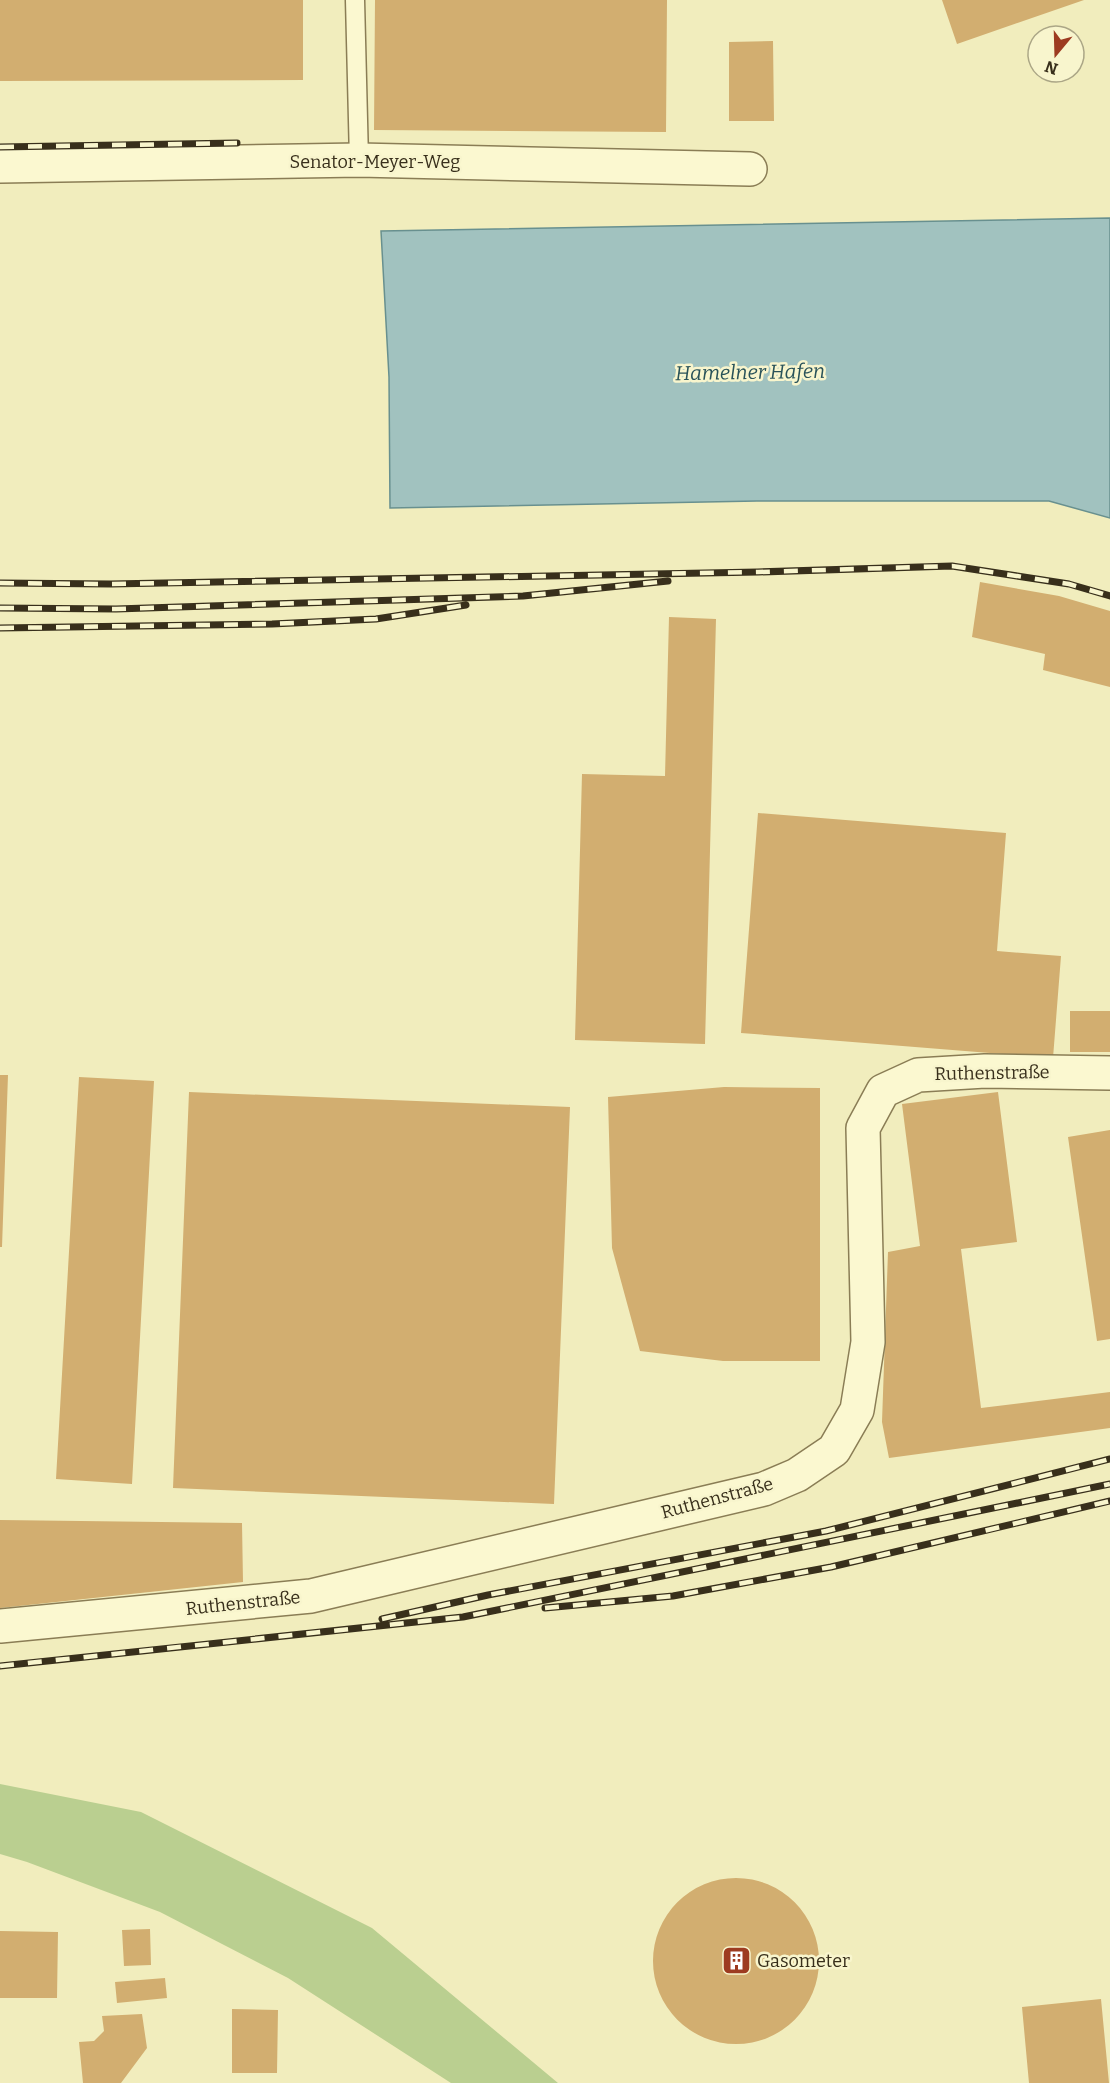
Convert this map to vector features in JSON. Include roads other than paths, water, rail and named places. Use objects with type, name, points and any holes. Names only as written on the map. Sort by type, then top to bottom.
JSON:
[{"type":"street","name":"Senator-Meyer-Weg","points":[[0,166],[359,160],[750,169]]},
{"type":"street","name":"Ruthenstraße","points":[[0,1626],[311,1596],[764,1489],[797,1475],[834,1450],[857,1410],[868,1342],[863,1128],[883,1090],[918,1075],[985,1071],[1110,1073]]},
{"type":"lane","points":[[355,0],[359,160]]},
{"type":"water","name":"Hamelner Hafen","points":[[1110,218],[1110,518],[1049,501],[757,501],[390,508],[389,377],[381,231]]},
{"type":"railway","points":[[0,147],[237,143]]},
{"type":"railway","points":[[0,583],[111,584],[758,572],[952,566],[1069,584],[1110,596]]},
{"type":"railway","points":[[0,608],[116,609],[523,596],[668,581]]},
{"type":"railway","points":[[0,628],[272,624],[376,619],[466,605]]},
{"type":"railway","points":[[382,1619],[488,1595],[826,1531],[1110,1459]]},
{"type":"railway","points":[[0,1666],[463,1617],[1110,1484]]},
{"type":"railway","points":[[545,1608],[673,1596],[831,1567],[1110,1501]]},
{"type":"place","name":"Gasometer","points":[[736,1961]]}]
